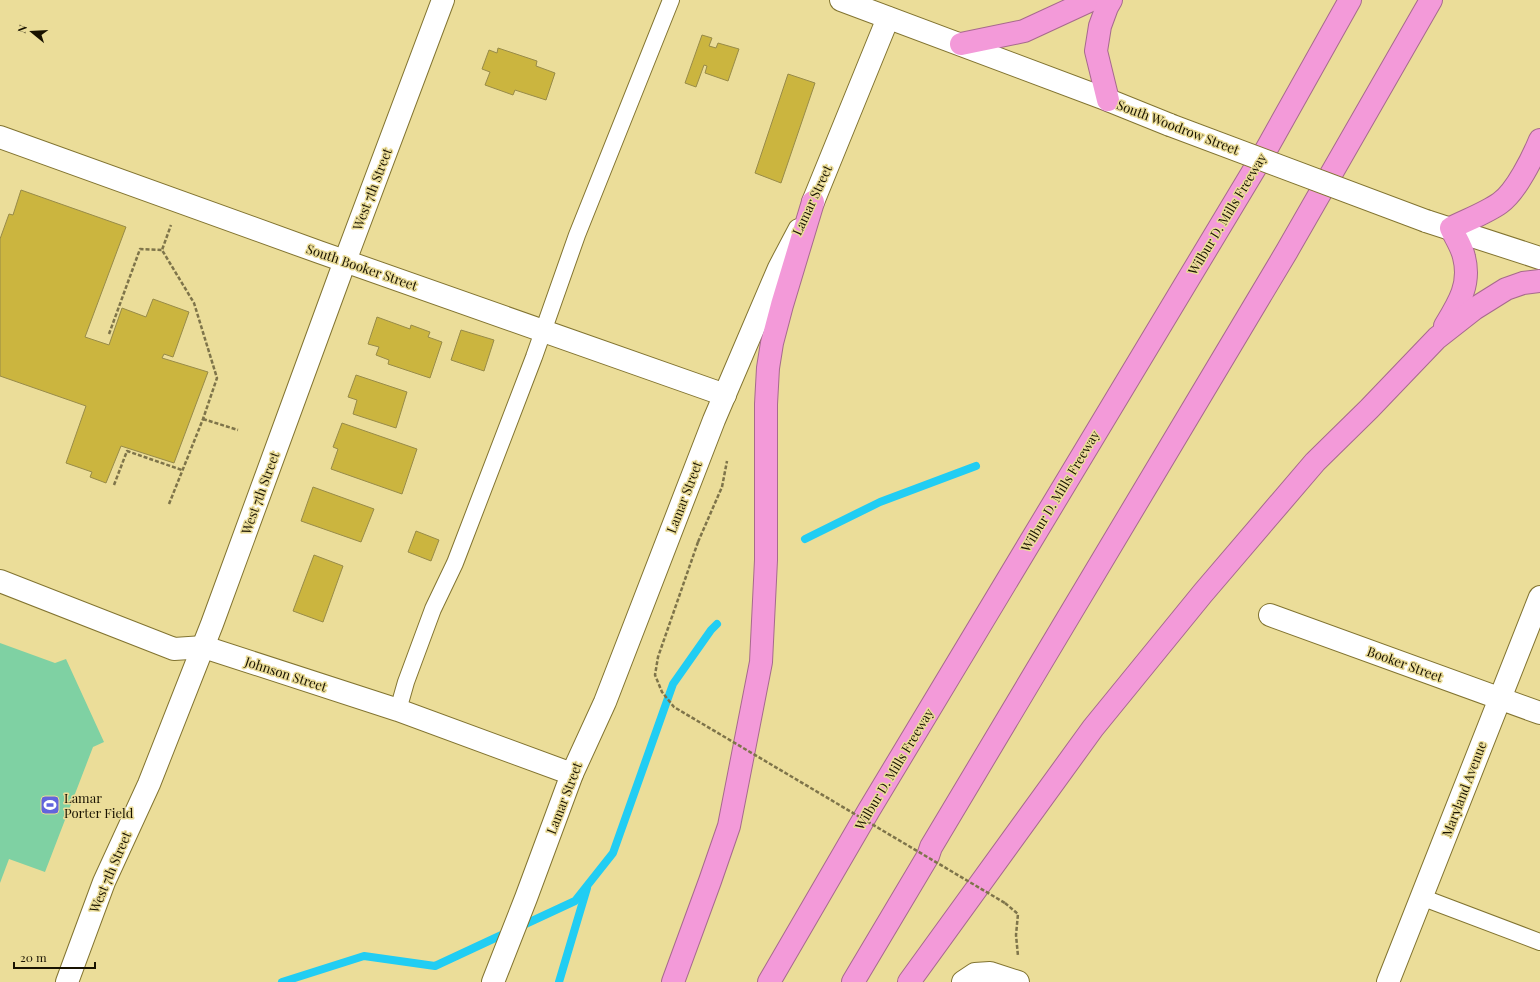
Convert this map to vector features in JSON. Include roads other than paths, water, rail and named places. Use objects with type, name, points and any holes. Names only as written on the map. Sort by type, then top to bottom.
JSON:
[{"type":"highway","points":[[962,44],[1024,31],[1091,0]]},
{"type":"highway","points":[[1108,100],[1096,51],[1100,26],[1111,0]]},
{"type":"highway","name":"Wilbur D. Mills Freeway","points":[[769,982],[873,803],[1262,157],[1350,0]]},
{"type":"highway","points":[[853,982],[928,856],[931,847],[1173,444],[1328,182],[1431,0]]},
{"type":"highway","points":[[1437,338],[1459,302],[1467,279],[1464,256],[1451,228],[1501,202],[1508,195],[1530,162],[1540,140]]},
{"type":"highway","points":[[673,982],[730,826],[762,662],[766,560],[766,404],[768,368],[772,343],[782,305],[813,202]]},
{"type":"highway","points":[[909,982],[1093,728],[1203,593],[1315,462],[1369,409],[1437,338],[1474,309],[1506,289],[1523,283],[1540,280]]},
{"type":"street","name":"West 7th Street","points":[[67,982],[104,882],[149,784],[204,647],[345,261],[443,0]]},
{"type":"street","name":"South Woodrow Street","points":[[841,0],[962,44],[1170,125],[1426,221],[1540,258]]},
{"type":"street","name":"Lamar Street","points":[[497,973],[572,774],[605,702],[725,395],[779,268],[813,202],[888,18]]},
{"type":"street","name":"South Booker Street","points":[[0,137],[725,395]]},
{"type":"street","name":"Johnson Street","points":[[0,581],[174,649],[204,647],[398,710],[572,774]]},
{"type":"street","name":"Maryland Avenue","points":[[1388,982],[1540,596]]},
{"type":"street","name":"Booker Street","points":[[1270,615],[1540,713]]},
{"type":"street","points":[[969,978],[990,973],[1018,982]]},
{"type":"lane","points":[[398,710],[406,682],[433,609],[455,563],[544,331],[577,234],[671,0]]},
{"type":"lane","points":[[1421,898],[1540,942]]},
{"type":"waterway","points":[[805,539],[880,502],[976,466]]},
{"type":"waterway","points":[[519,927],[575,901],[613,853],[673,684],[711,630],[717,624]]},
{"type":"waterway","points":[[559,982],[587,888]]},
{"type":"waterway","points":[[282,982],[364,956],[435,966],[508,932]]},
{"type":"place","name":"Lamar Porter Field","points":[[50,805]]}]
